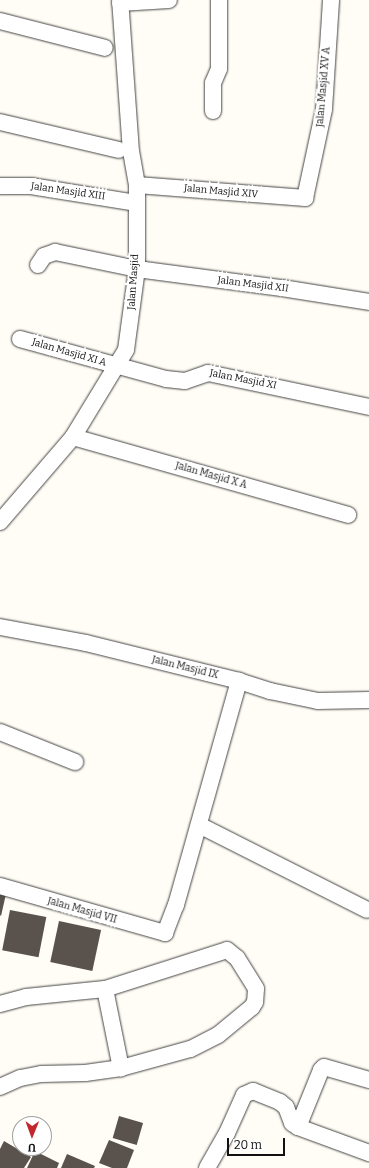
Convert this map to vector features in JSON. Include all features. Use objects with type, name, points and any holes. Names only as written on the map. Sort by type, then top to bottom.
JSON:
[{"type":"street","points":[[120,2],[169,0]]},
{"type":"street","points":[[213,111],[213,83],[219,69],[219,0]]},
{"type":"street","name":"Jalan Masjid XV A","points":[[305,197],[324,110],[331,0]]},
{"type":"street","name":"Jalan Masjid","points":[[2,515],[73,437],[118,367],[126,350],[131,326],[137,269],[136,185],[131,152],[120,2]]},
{"type":"street","points":[[0,22],[105,48]]},
{"type":"street","points":[[0,122],[119,150]]},
{"type":"street","name":"Jalan Masjid XIV","points":[[136,185],[302,200],[305,197]]},
{"type":"street","name":"Jalan Masjid XIII","points":[[0,186],[31,186],[136,203]]},
{"type":"street","name":"Jalan Masjid XII","points":[[38,265],[44,256],[55,252],[137,269],[282,288],[369,302]]},
{"type":"street","name":"Jalan Masjid XI A","points":[[20,339],[118,367]]},
{"type":"street","name":"Jalan Masjid XI","points":[[118,367],[180,381],[208,373],[369,407]]},
{"type":"street","name":"Jalan Masjid X A","points":[[73,437],[348,514]]},
{"type":"street","name":"Jalan Masjid IX","points":[[0,628],[86,643],[239,681],[270,691],[318,701],[369,700]]},
{"type":"street","points":[[239,681],[199,824],[366,910]]},
{"type":"street","points":[[0,732],[75,762]]},
{"type":"street","name":"Jalan Masjid VII","points":[[0,886],[165,933],[199,824]]},
{"type":"street","points":[[0,1004],[26,997],[105,989],[227,950],[237,958],[256,989],[256,1002],[252,1008],[218,1035],[190,1049],[121,1068],[85,1073],[42,1074],[20,1078],[0,1087]]},
{"type":"street","points":[[105,989],[121,1068]]},
{"type":"street","points":[[298,1127],[321,1070],[324,1067],[369,1080]]},
{"type":"street","points":[[207,1168],[227,1134],[244,1095],[253,1092],[280,1102],[286,1107],[292,1123],[298,1127],[369,1153]]},
{"type":"building","points":[[0,893],[6,894],[1,916],[0,915]]},
{"type":"building","points":[[10,910],[46,917],[38,957],[2,950]]},
{"type":"building","points":[[59,921],[101,930],[92,971],[50,962]]},
{"type":"building","points":[[119,1116],[143,1123],[137,1145],[113,1138]]},
{"type":"building","points":[[109,1140],[134,1150],[127,1168],[112,1168],[99,1163]]},
{"type":"building","points":[[4,1141],[12,1146],[12,1156],[31,1157],[24,1168],[0,1168],[0,1149]]},
{"type":"building","points":[[67,1154],[95,1166],[94,1168],[61,1168]]},
{"type":"building","points":[[33,1156],[45,1156],[59,1163],[57,1168],[27,1168]]}]
